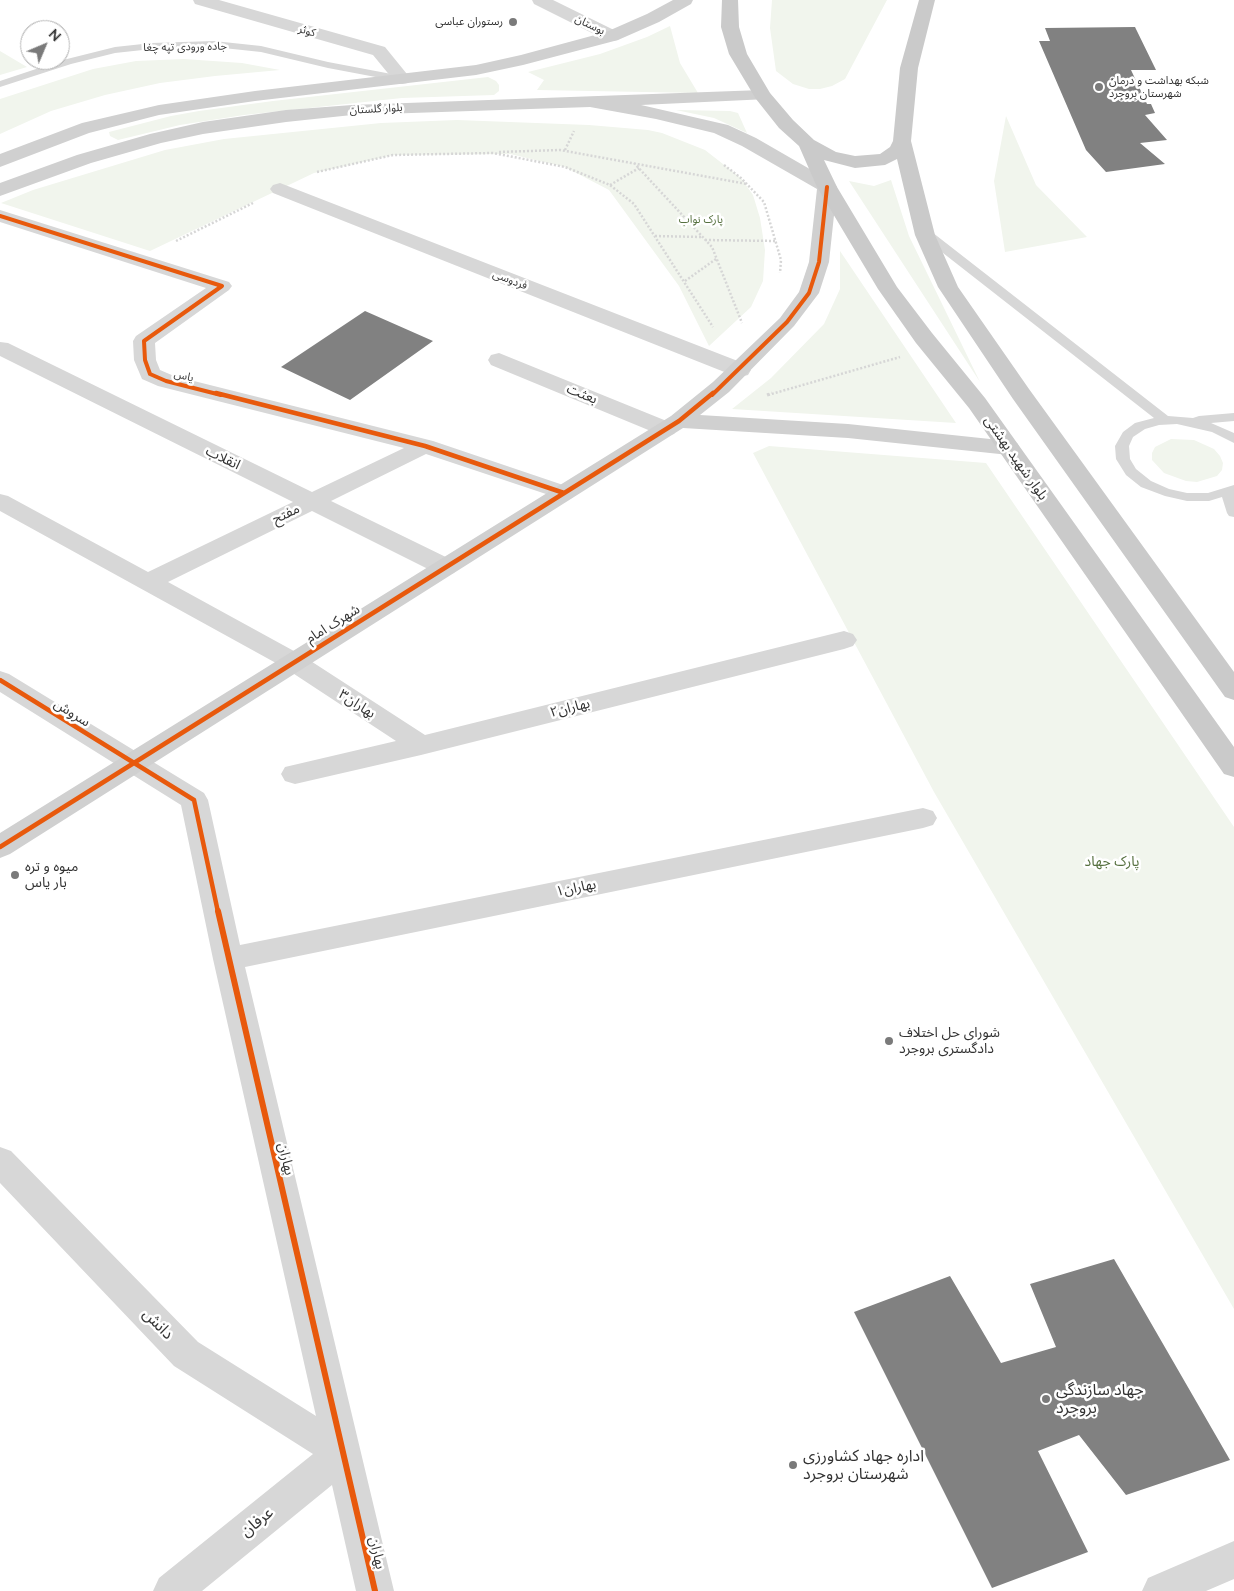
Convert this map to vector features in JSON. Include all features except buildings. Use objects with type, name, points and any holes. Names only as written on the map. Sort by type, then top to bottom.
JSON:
[{"type":"main road","name":"بلوار گلستان","points":[[0,161],[60,136],[107,122],[194,104],[483,68],[612,36],[653,18],[685,0]]},
{"type":"main road","points":[[730,0],[730,27],[738,54],[762,94],[796,135],[807,144],[830,156],[855,162],[884,159],[898,150],[902,141],[909,68],[927,0]]},
{"type":"main road","points":[[483,68],[503,72],[517,90]]},
{"type":"main road","name":"بلوار گلستان","points":[[0,190],[76,162],[131,145],[203,128],[286,116],[517,90],[588,101],[762,94]]},
{"type":"main road","points":[[588,101],[664,114],[721,129],[749,142],[827,187]]},
{"type":"main road","points":[[107,122],[96,131],[94,136],[96,140],[116,145],[131,145]]},
{"type":"main road","points":[[902,141],[924,232],[948,287],[980,337],[1234,691]]},
{"type":"main road","name":"بلوار شهید بهشتی","points":[[807,144],[827,187],[888,289],[932,348],[977,403],[1234,766]]},
{"type":"main road","name":"شهرک امام","points":[[0,847],[672,425],[747,363],[787,322],[809,293],[819,262],[827,187]]},
{"type":"main road","points":[[672,425],[848,431],[1009,448]]},
{"type":"street","name":"کوثر","points":[[201,0],[379,51],[402,79]]},
{"type":"street","name":"بوستان","points":[[540,0],[612,36]]},
{"type":"street","name":"فردوسی","points":[[280,189],[747,363]]},
{"type":"street","name":"یاس","points":[[0,216],[222,286],[144,341],[145,360],[150,374],[166,381],[425,446],[564,493]]},
{"type":"street","name":"انقلاب","points":[[0,348],[445,568]]},
{"type":"street","name":"بعثت","points":[[499,360],[672,425]]},
{"type":"street","name":"مفتح","points":[[148,582],[425,446]]},
{"type":"street","points":[[0,500],[294,662]]},
{"type":"street","name":"بهاران۲","points":[[296,774],[421,745],[844,640]]},
{"type":"street","name":"بهاران۳","points":[[294,662],[421,745]]},
{"type":"street","name":"سروش","points":[[0,680],[133,764]]},
{"type":"street","name":"بهاران","points":[[133,764],[194,800],[228,959],[375,1591]]},
{"type":"street","name":"بهاران۱","points":[[228,959],[923,818]]},
{"type":"street","name":"دانش","points":[[0,1161],[186,1354],[343,1453]]},
{"type":"street","name":"عرفان","points":[[172,1591],[343,1453]]},
{"type":"street","points":[[1161,1591],[1234,1560]]},
{"type":"lane","name":"جاده ورودی تپه چغا","points":[[0,84],[67,62],[115,50],[152,46],[214,44],[261,49],[328,65],[402,79]]},
{"type":"lane","points":[[924,232],[1166,421]]},
{"type":"lane","points":[[1234,417],[1166,421],[1140,426],[1128,435],[1122,446],[1123,459],[1131,472],[1152,486],[1165,492],[1187,497],[1209,497],[1231,491],[1234,513]]},
{"type":"lane","points":[[1184,421],[1217,429],[1234,439]]},
{"type":"path","points":[[565,150],[576,128]]},
{"type":"path","points":[[139,260],[314,173],[393,156],[565,150],[748,184]]},
{"type":"path","points":[[493,153],[565,167],[610,185],[634,204],[685,281],[747,363]]},
{"type":"path","points":[[633,162],[712,248],[747,363]]},
{"type":"path","points":[[720,162],[748,184],[764,202],[781,260],[780,275]]},
{"type":"path","points":[[610,185],[639,168]]},
{"type":"path","points":[[655,236],[776,241]]},
{"type":"path","points":[[685,281],[716,259]]},
{"type":"path","points":[[763,396],[932,348]]},
{"type":"green space","points":[[772,0],[887,0],[845,79],[832,86],[809,89],[793,84],[776,71],[770,28]]},
{"type":"green space","points":[[670,26],[680,63],[698,93],[537,90],[544,80],[528,72],[600,54],[647,37]]},
{"type":"green space","points":[[0,51],[20,63],[20,69],[0,75]]},
{"type":"green space","points":[[184,59],[242,63],[280,70],[160,83],[105,95],[51,111],[0,134],[0,99],[93,69],[136,61]]},
{"type":"green space","points":[[488,77],[499,85],[499,91],[494,95],[402,98],[244,115],[180,125],[118,140],[110,136],[109,132],[199,111]]},
{"type":"green space","points":[[676,110],[730,111],[738,113],[747,133],[714,118]]},
{"type":"green space","points":[[1006,116],[1036,185],[1087,237],[1005,252],[994,181]]},
{"type":"green space","name":"پارک نواب","points":[[457,120],[589,125],[648,130],[662,133],[705,150],[741,178],[753,195],[760,218],[765,250],[763,281],[751,307],[709,346],[679,286],[609,190],[565,167],[510,154],[393,155],[314,173],[150,251],[1,203],[33,190],[165,150],[224,139],[381,123]]},
{"type":"green space","points":[[891,180],[909,236],[980,382],[849,181],[874,186]]},
{"type":"green space","points":[[840,251],[956,423],[732,409],[771,378],[824,324],[840,289]]},
{"type":"green space","points":[[1171,439],[1194,440],[1214,449],[1223,463],[1222,470],[1217,476],[1197,482],[1186,481],[1164,473],[1152,460],[1152,453],[1155,447]]},
{"type":"green space","name":"پارک جهاد","points":[[769,446],[986,463],[1234,827],[1234,1309],[934,792],[753,453]]},
{"type":"cycle path","points":[[0,847],[679,421],[721,387],[787,322],[809,293],[819,262],[827,187]]},
{"type":"cycle path","points":[[0,216],[222,286],[144,341],[145,360],[150,374],[166,381],[425,446],[564,493]]},
{"type":"cycle path","points":[[0,680],[194,800],[228,959],[375,1591]]},
{"type":"place","name":"رستوران عباسی","points":[[513,22]]},
{"type":"place","name":"شبکه بهداشت و درمان شهرستان بروجرد","points":[[1099,87]]},
{"type":"place","name":"میوه و تره بار یاس","points":[[15,875]]},
{"type":"place","name":"شورای حل اختلاف دادگستری بروجرد","points":[[889,1041]]},
{"type":"place","name":"جهاد سازندگی بروجرد","points":[[1046,1399]]},
{"type":"place","name":"اداره جهاد کشاورزی شهرستان بروجرد","points":[[793,1465]]}]
